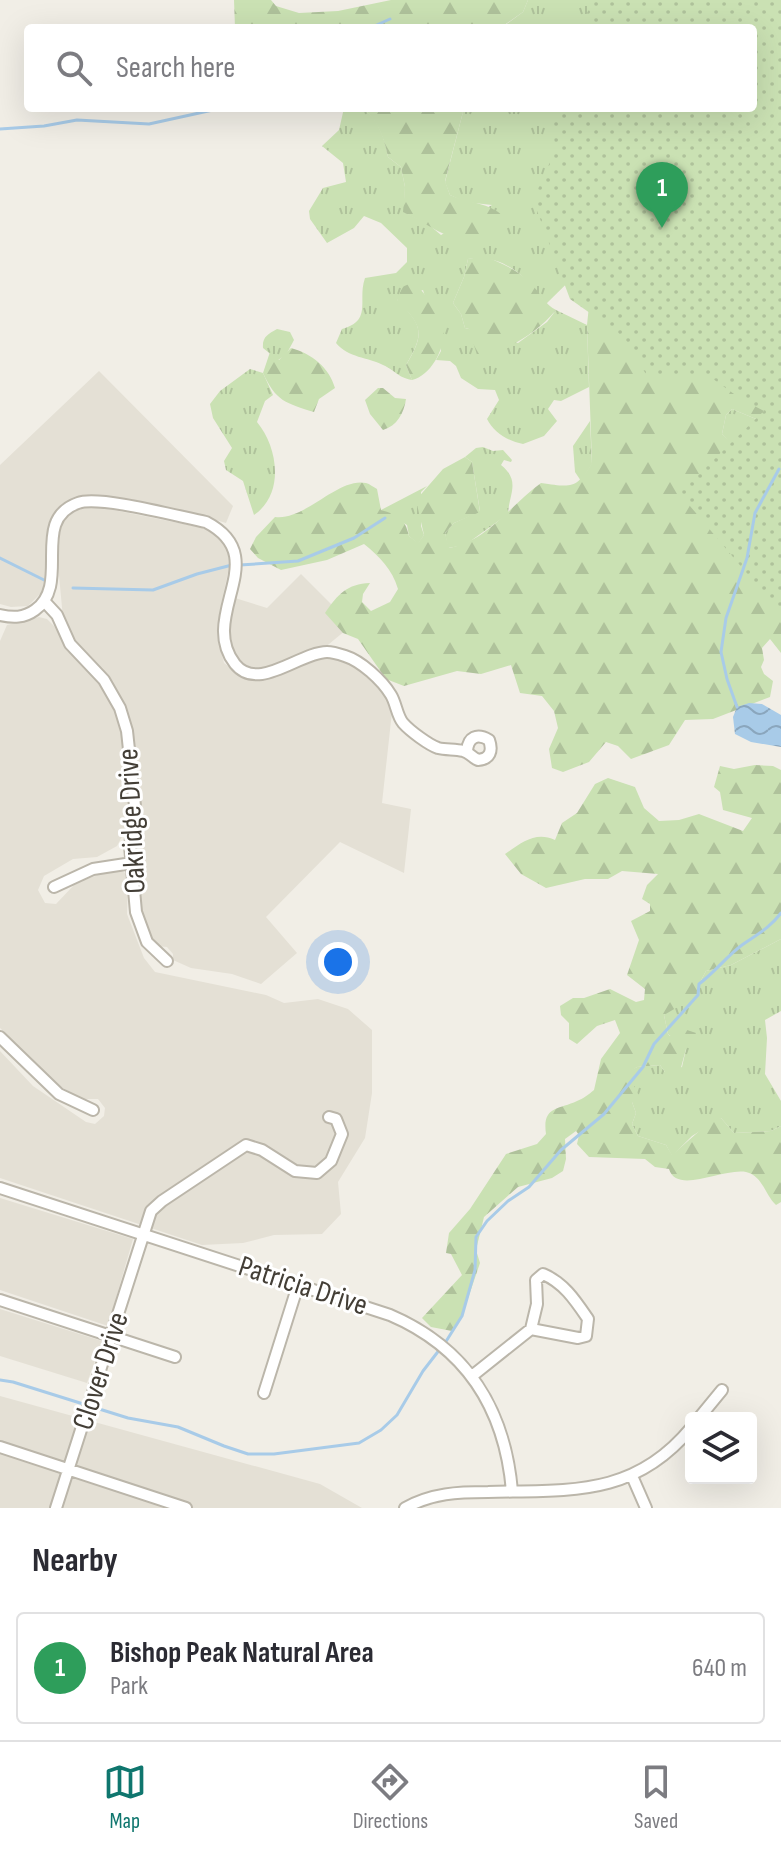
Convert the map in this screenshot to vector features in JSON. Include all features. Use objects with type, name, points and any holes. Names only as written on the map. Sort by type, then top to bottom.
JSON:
[{"type":"street","points":[[1,618],[26,615],[44,601],[52,588],[55,525],[72,506],[91,501],[206,522],[225,535],[236,550],[235,572],[223,633],[238,668],[253,674],[265,673],[324,652],[348,657],[362,665],[391,694],[402,722],[437,747],[467,751]]},
{"type":"street","name":"Oakridge Drive","points":[[44,601],[57,615],[70,644],[104,680],[120,708],[127,731],[135,806],[130,836],[136,912],[142,932],[153,950],[167,961]]},
{"type":"street","points":[[54,887],[93,869],[132,863]]},
{"type":"street","points":[[0,1037],[59,1094],[93,1110]]},
{"type":"street","name":"Clover Drive","points":[[56,1508],[146,1235],[151,1211],[246,1145],[262,1150],[295,1171],[317,1173],[324,1170],[342,1134],[336,1119],[329,1117]]},
{"type":"street","name":"Patricia Drive","points":[[0,1188],[401,1320],[442,1346],[472,1376],[491,1408],[505,1442],[512,1491]]},
{"type":"street","points":[[472,1376],[531,1329],[537,1304],[536,1280],[543,1274],[555,1279],[572,1295],[588,1319],[586,1336],[578,1338],[531,1329]]},
{"type":"street","points":[[264,1393],[298,1285]]},
{"type":"street","points":[[0,1300],[175,1357]]},
{"type":"street","points":[[704,1412],[722,1390]]},
{"type":"street","points":[[405,1508],[440,1494],[585,1489],[632,1476],[656,1463],[685,1434]]},
{"type":"street","points":[[0,1447],[186,1508]]},
{"type":"street","points":[[632,1476],[646,1508]]},
{"type":"shaded area","points":[[99,371],[233,506],[226,523],[181,510],[98,495],[73,499],[62,504],[52,518],[47,540],[45,586],[41,593],[28,606],[0,604],[0,465]]},
{"type":"shaded area","points":[[93,506],[204,528],[223,538],[230,552],[218,639],[224,663],[242,677],[263,681],[323,657],[352,663],[384,693],[392,712],[382,803],[411,809],[404,873],[340,842],[266,917],[297,953],[261,984],[232,974],[191,968],[173,960],[173,954],[167,947],[152,942],[142,920],[135,853],[140,818],[134,740],[126,705],[108,676],[72,640],[63,618],[56,543],[63,520],[77,510]]},
{"type":"shaded area","points":[[301,574],[352,625],[323,649],[267,669],[251,668],[241,662],[229,638],[235,598],[267,608]]},
{"type":"shaded area","points":[[39,617],[47,619],[55,627],[67,651],[86,665],[112,699],[121,720],[130,808],[128,825],[117,846],[97,857],[73,859],[44,876],[38,890],[45,903],[56,904],[74,885],[87,879],[111,870],[121,871],[128,874],[127,914],[144,958],[155,972],[266,995],[284,1003],[318,999],[348,1009],[372,1030],[372,1093],[365,1138],[338,1182],[341,1214],[322,1234],[274,1235],[243,1243],[202,1245],[0,1178],[0,1051],[33,1086],[86,1122],[95,1124],[104,1116],[105,1108],[98,1099],[81,1099],[60,1086],[0,1028],[0,641],[7,625]]},
{"type":"shaded area","points":[[0,1198],[133,1239],[108,1326],[0,1290]]},
{"type":"shaded area","points":[[0,1309],[102,1341],[87,1383],[0,1356]]},
{"type":"shaded area","points":[[0,1396],[320,1484],[362,1508],[0,1508]]},
{"type":"green space","points":[[234,0],[271,0],[276,6],[299,13],[338,11],[391,0],[528,0],[523,12],[506,24],[235,24]]},
{"type":"green space","points":[[528,0],[781,0],[781,315],[663,189],[546,304],[522,276],[503,263],[468,259],[453,303],[461,314],[465,328],[518,343],[547,322],[556,310],[587,325],[589,387],[561,401],[554,400],[548,409],[557,421],[544,436],[523,444],[502,436],[487,419],[499,400],[495,390],[478,389],[461,378],[450,361],[436,360],[441,351],[431,304],[423,290],[397,300],[412,317],[418,331],[416,345],[406,365],[412,380],[347,352],[336,343],[342,329],[358,321],[361,315],[365,278],[396,273],[407,262],[407,248],[381,223],[364,216],[354,228],[327,243],[310,219],[309,211],[323,188],[346,182],[343,163],[322,146],[339,130],[343,112],[369,113],[377,124],[388,157],[401,167],[405,187],[404,212],[428,224],[441,235],[492,205],[465,202],[450,195],[445,182],[463,112],[757,112],[757,24],[506,24],[523,12]]},
{"type":"green space","points":[[594,0],[781,0],[781,614],[679,493],[764,411],[709,376],[647,376],[624,337],[570,299],[533,200],[555,151],[552,112],[757,112],[757,24],[581,24]]},
{"type":"green space","points":[[366,112],[463,112],[445,181],[450,195],[486,206],[504,217],[499,235],[470,240],[448,236],[403,212],[405,187],[401,167],[388,157],[380,130]]},
{"type":"green space","points":[[484,256],[524,277],[556,310],[521,340],[478,358],[469,329],[465,328],[461,314],[453,303],[468,259]]},
{"type":"green space","points":[[707,279],[781,451],[756,419],[732,409],[726,415],[722,434],[781,471],[781,653],[770,639],[762,648],[764,660],[761,667],[773,681],[770,697],[713,719],[685,720],[669,745],[631,759],[618,746],[606,742],[589,762],[563,772],[552,768],[549,749],[558,728],[554,711],[542,696],[520,693],[511,665],[481,674],[457,671],[404,686],[386,679],[358,639],[343,633],[325,613],[339,595],[355,585],[370,583],[362,602],[371,611],[390,602],[398,589],[385,564],[364,544],[327,560],[281,570],[258,558],[250,549],[256,537],[275,517],[298,513],[344,486],[355,483],[366,483],[377,489],[381,510],[400,518],[409,536],[418,543],[424,535],[416,500],[443,469],[465,457],[472,462],[480,512],[454,523],[445,533],[449,548],[487,530],[541,483],[572,485],[582,478],[592,463],[587,325],[590,296]]},
{"type":"green space","points":[[414,282],[441,317],[444,335],[434,363],[428,371],[412,380],[406,365],[416,346],[418,331],[412,317],[397,301],[402,287]]},
{"type":"green space","points":[[277,329],[290,332],[294,340],[286,355],[278,360],[263,348],[266,336]]},
{"type":"green space","points":[[291,348],[319,362],[335,388],[319,399],[314,412],[282,400],[272,390],[263,373],[270,352],[279,360]]},
{"type":"green space","points":[[250,369],[263,373],[273,395],[265,401],[257,422],[270,444],[274,483],[264,506],[254,515],[243,481],[226,470],[224,461],[232,448],[213,418],[210,404],[220,391]]},
{"type":"green space","points":[[378,388],[383,388],[395,398],[406,399],[399,418],[383,430],[370,414],[365,400]]},
{"type":"green space","points":[[732,409],[756,419],[758,444],[731,443],[722,434],[726,415]]},
{"type":"green space","points":[[590,421],[592,464],[581,481],[575,472],[573,446]]},
{"type":"green space","points":[[476,448],[493,451],[503,450],[512,460],[504,460],[501,465],[512,482],[508,514],[465,545],[448,548],[445,533],[454,523],[480,511],[472,462],[465,457]]},
{"type":"green space","points":[[427,486],[421,492],[424,535],[418,544],[409,536],[407,525],[381,510]]},
{"type":"green space","points":[[720,766],[734,769],[773,766],[781,770],[781,939],[731,965],[706,971],[699,984],[698,995],[664,1015],[670,1036],[684,1029],[696,1033],[686,1049],[679,1075],[665,1072],[660,1065],[637,1067],[628,1073],[638,1094],[632,1102],[636,1113],[632,1124],[638,1136],[666,1145],[672,1155],[713,1119],[721,1118],[734,1133],[771,1131],[781,1126],[781,1202],[776,1205],[756,1177],[746,1172],[681,1180],[669,1169],[655,1167],[645,1159],[589,1157],[577,1144],[579,1135],[576,1131],[565,1139],[563,1171],[552,1178],[518,1187],[484,1217],[476,1250],[480,1263],[462,1316],[452,1331],[431,1327],[422,1318],[462,1275],[451,1254],[446,1253],[449,1233],[470,1209],[506,1154],[537,1144],[546,1134],[546,1118],[553,1110],[594,1090],[601,1059],[620,1033],[615,1020],[597,1026],[577,1044],[569,1039],[569,1023],[561,1015],[560,1006],[573,998],[584,998],[610,989],[636,1002],[644,1000],[645,989],[627,975],[639,940],[631,921],[650,911],[650,904],[642,899],[647,885],[658,874],[622,871],[608,879],[585,879],[546,888],[521,874],[505,854],[535,837],[555,840],[562,823],[577,813],[595,784],[608,778],[635,787],[644,808],[659,821],[679,820],[699,814],[743,831],[752,818],[723,810],[720,792],[714,787]]},
{"type":"green space","points":[[781,939],[781,1011],[765,1020],[765,1074],[781,1101],[781,1126],[771,1131],[734,1133],[721,1118],[692,1136],[672,1156],[666,1145],[638,1136],[632,1124],[636,1113],[627,1072],[637,1067],[660,1065],[665,1072],[682,1067],[686,1049],[668,1034],[664,1015],[699,984],[706,971],[731,965]]},
{"type":"water","points":[[749,703],[762,704],[781,715],[781,747],[751,742],[735,734],[733,717],[737,707]]},
{"type":"waterway","points":[[379,24],[390,19]]},
{"type":"waterway","points":[[0,129],[77,120],[149,124],[204,112]]},
{"type":"waterway","points":[[737,707],[721,652],[726,618],[747,558],[755,513],[779,469]]},
{"type":"waterway","points":[[240,565],[298,561],[354,538],[385,518]]},
{"type":"waterway","points":[[0,558],[44,580]]},
{"type":"waterway","points":[[73,588],[153,590],[232,565]]},
{"type":"waterway","points":[[445,1343],[462,1316],[475,1270],[476,1237],[487,1221],[529,1187],[561,1150],[604,1114],[643,1067],[654,1044],[698,995],[699,984],[781,913]]},
{"type":"waterway","points":[[0,1380],[128,1418],[178,1427],[248,1454],[274,1454],[359,1443],[381,1430],[397,1415],[440,1349]]},
{"type":"place","name":"Bishop Peak Natural Area","points":[[662,228]]}]
